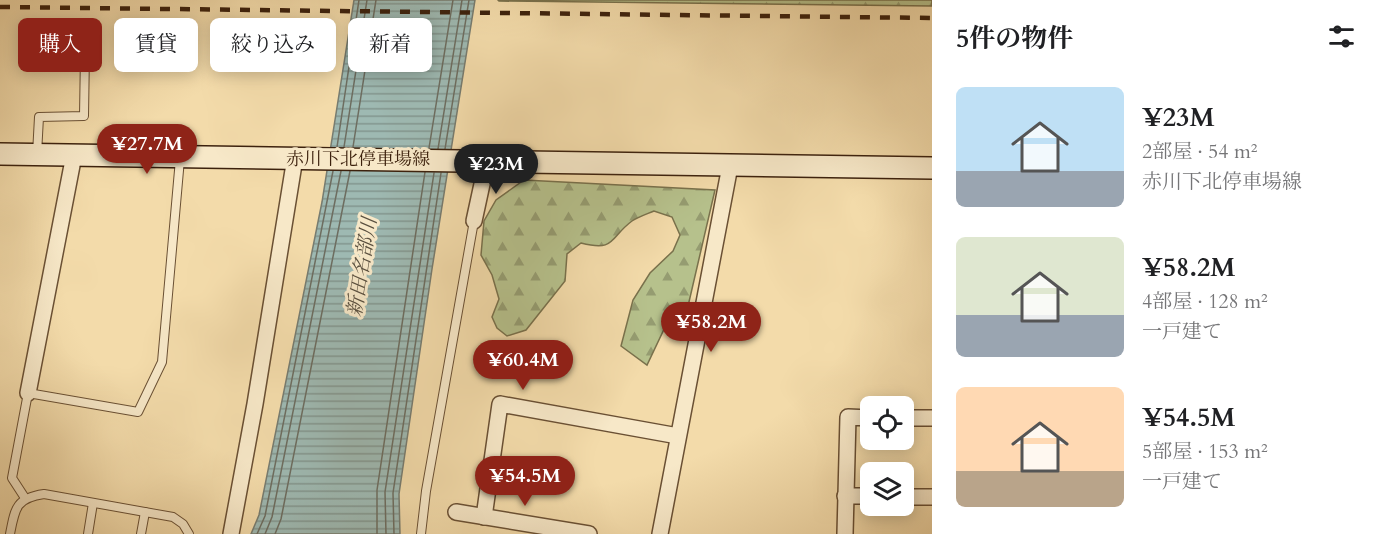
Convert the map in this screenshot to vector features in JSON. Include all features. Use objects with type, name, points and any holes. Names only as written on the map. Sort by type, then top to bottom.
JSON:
[{"type":"main road","name":"赤川下北停車場線","points":[[0,154],[932,168]]},
{"type":"street","points":[[27,393],[74,155]]},
{"type":"street","points":[[231,534],[299,158]]},
{"type":"street","points":[[474,221],[487,161]]},
{"type":"street","points":[[660,534],[730,166]]},
{"type":"street","points":[[484,517],[500,404],[678,435]]},
{"type":"street","points":[[845,534],[848,417],[860,418]]},
{"type":"street","points":[[914,418],[932,418]]},
{"type":"street","points":[[845,496],[860,496]]},
{"type":"street","points":[[914,496],[932,497]]},
{"type":"street","points":[[456,512],[589,534]]},
{"type":"lane","points":[[37,154],[39,117],[84,116],[85,72]]},
{"type":"lane","points":[[25,498],[12,478],[27,393],[138,412],[162,362],[180,156]]},
{"type":"lane","points":[[421,534],[426,491],[474,221]]},
{"type":"lane","points":[[10,534],[16,507],[25,498],[44,494],[173,517],[183,524],[189,534]]},
{"type":"lane","points":[[88,534],[93,503]]},
{"type":"lane","points":[[141,534],[145,512]]},
{"type":"green space","points":[[932,0],[932,6],[499,1]]},
{"type":"green space","points":[[524,180],[715,190],[685,319],[667,323],[647,365],[621,346],[633,300],[650,273],[673,251],[680,235],[672,217],[654,211],[632,221],[611,242],[600,246],[581,243],[567,254],[565,281],[526,330],[507,336],[497,328],[492,317],[499,299],[492,275],[481,255],[484,221],[496,200]]},
{"type":"water","name":"新田名部川","points":[[354,0],[475,0],[399,494],[400,534],[251,534],[259,515],[322,202],[348,38],[348,72],[432,72],[432,18],[351,18]]},
{"type":"railway","points":[[0,7],[932,18]]}]
